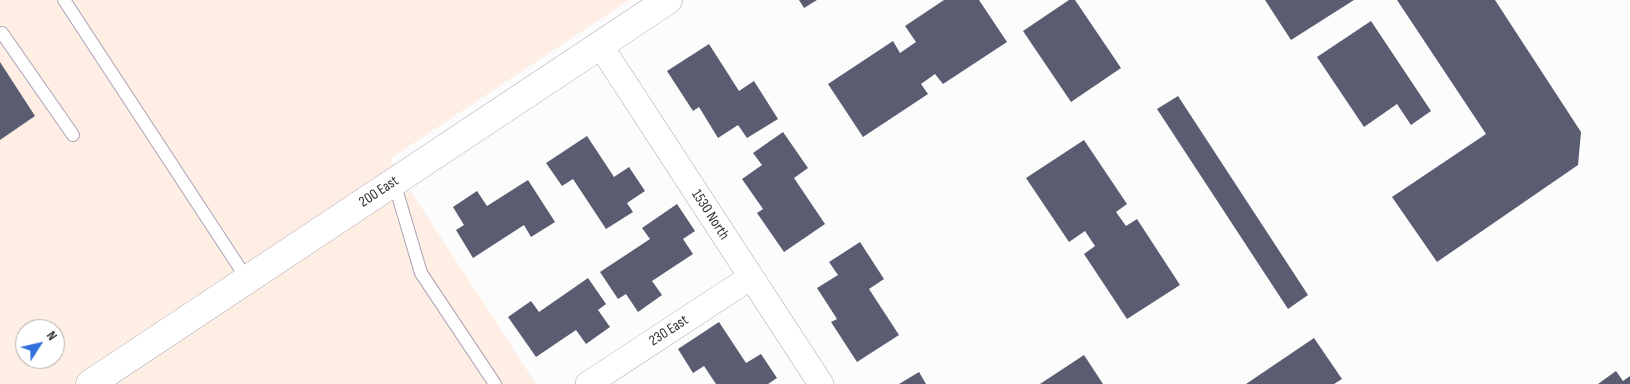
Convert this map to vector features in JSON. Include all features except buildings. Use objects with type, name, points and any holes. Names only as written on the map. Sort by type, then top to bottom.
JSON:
[{"type":"main road","name":"200 East","points":[[90,384],[668,0]]},
{"type":"street","name":"1530 North","points":[[600,45],[821,384]]},
{"type":"street","name":"230 East","points":[[588,384],[751,277]]},
{"type":"lane","points":[[64,0],[247,279]]},
{"type":"lane","points":[[0,34],[2,33],[73,135]]},
{"type":"lane","points":[[394,182],[421,273],[495,384]]},
{"type":"shaded area","points":[[0,0],[629,0],[390,159],[536,384],[0,384]]}]
